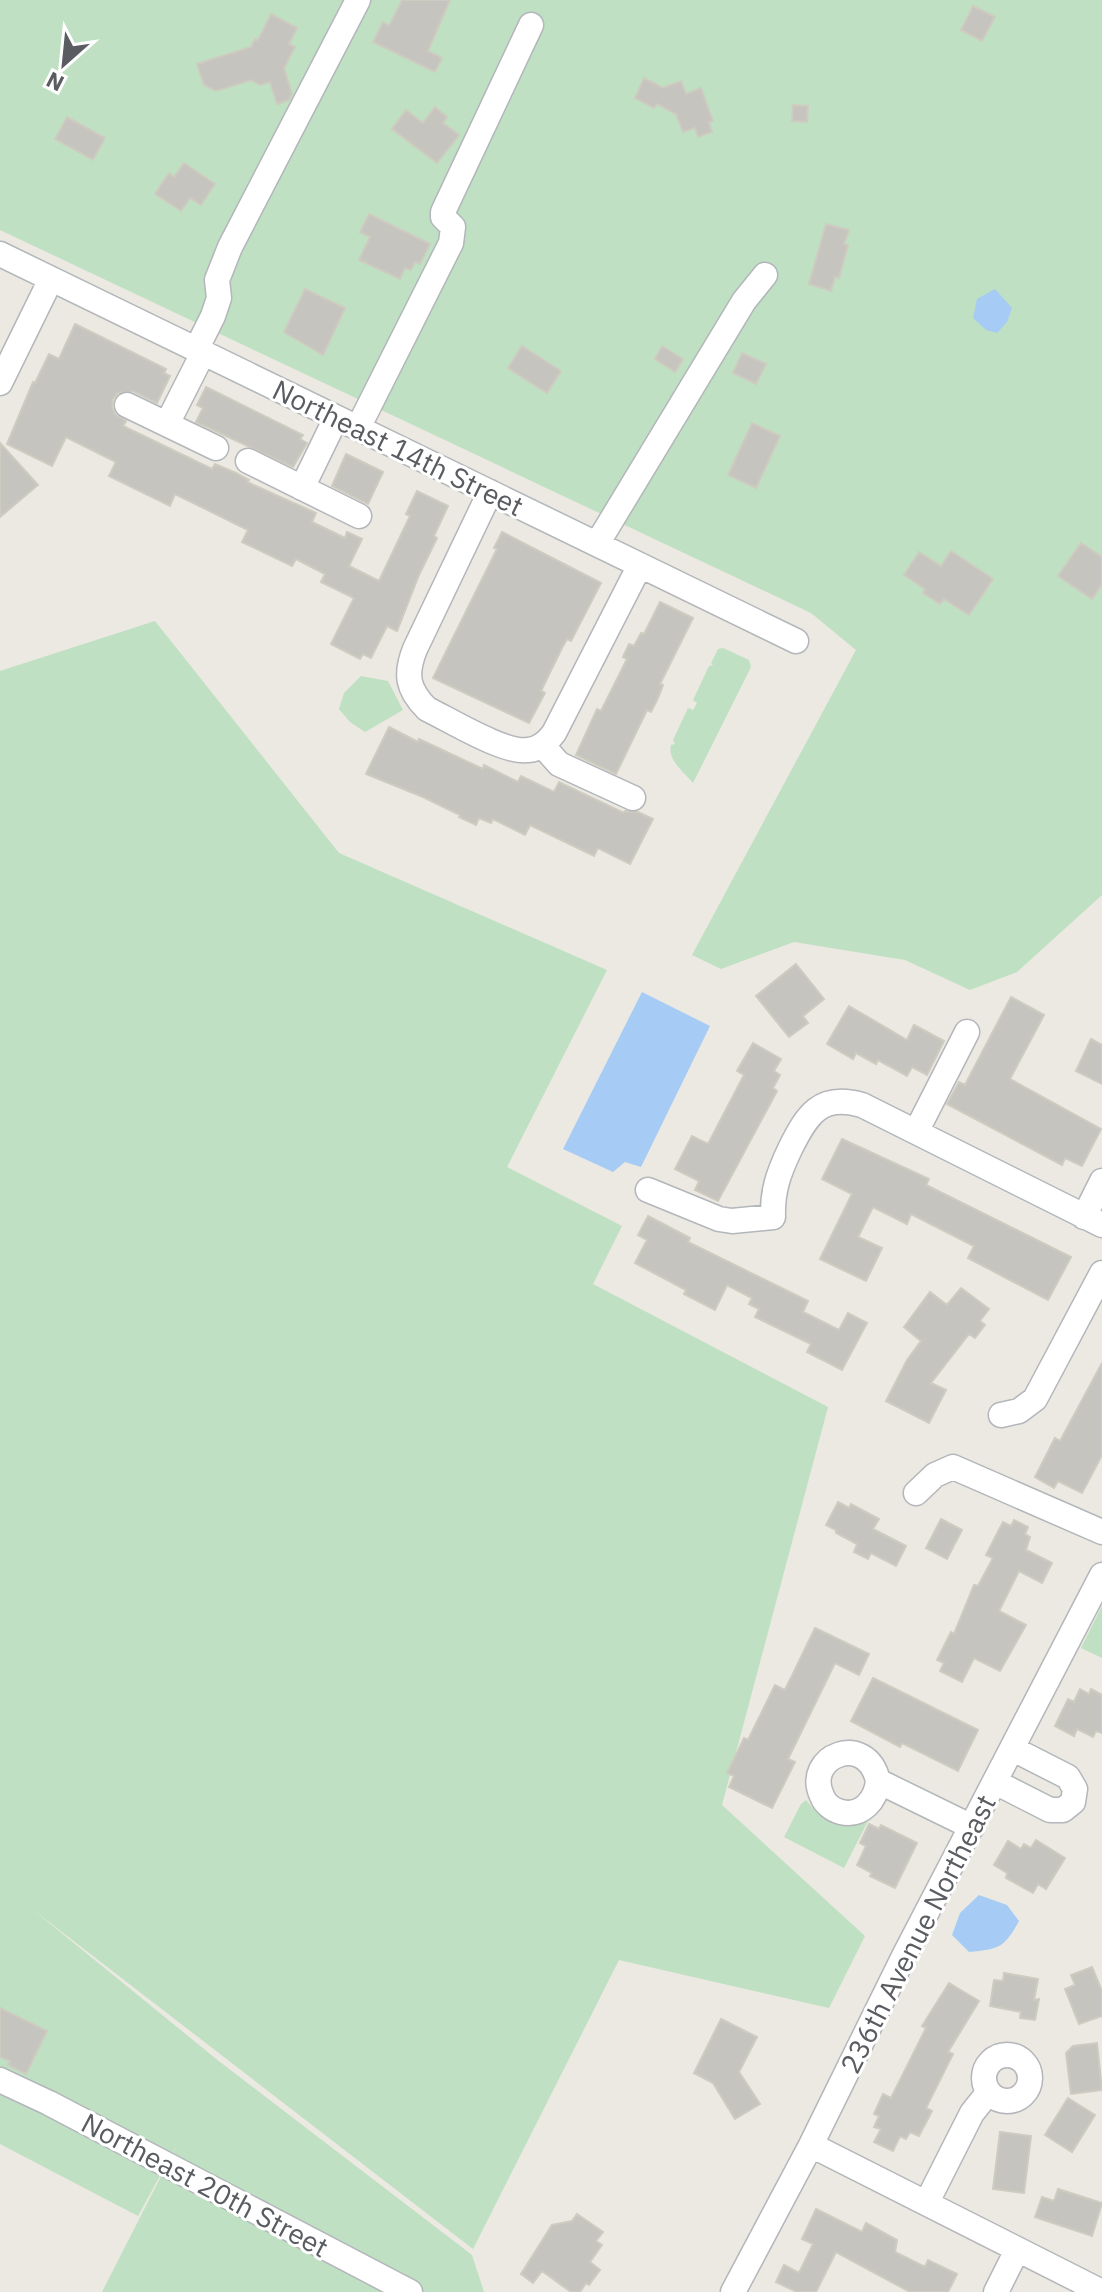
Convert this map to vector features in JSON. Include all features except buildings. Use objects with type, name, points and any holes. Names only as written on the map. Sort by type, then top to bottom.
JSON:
[{"type":"street","points":[[167,424],[213,316],[219,298],[217,280],[230,247],[358,0]]},
{"type":"street","points":[[302,488],[347,423],[451,243],[453,227],[443,217],[443,212],[531,25]]},
{"type":"street","name":"Northeast 14th Street","points":[[0,254],[796,641]]},
{"type":"street","points":[[597,544],[744,301],[765,275]]},
{"type":"street","points":[[0,383],[51,279]]},
{"type":"street","points":[[127,405],[216,448]]},
{"type":"street","points":[[248,461],[359,516]]},
{"type":"street","points":[[490,492],[408,666],[416,698],[427,709],[512,750],[543,746],[572,703],[640,565]]},
{"type":"street","points":[[543,746],[559,764],[633,798]]},
{"type":"street","points":[[916,1132],[967,1032]]},
{"type":"street","points":[[648,1190],[719,1219],[732,1221],[773,1217],[776,1179],[811,1113],[827,1103],[845,1100],[862,1105],[1093,1221],[1102,1181]]},
{"type":"street","points":[[1001,1415],[1019,1411],[1035,1399],[1102,1273]]},
{"type":"street","points":[[916,1493],[935,1475],[953,1467],[1102,1532]]},
{"type":"street","name":"236th Avenue Northeast","points":[[733,2292],[1102,1575]]},
{"type":"street","points":[[995,1782],[1050,1810],[1063,1810],[1073,1802],[1075,1789],[1068,1777],[1013,1749]]},
{"type":"street","points":[[878,1781],[972,1827]]},
{"type":"street","name":"Northeast 20th Street","points":[[0,2080],[410,2292]]},
{"type":"street","points":[[927,2202],[972,2113],[988,2093]]},
{"type":"street","points":[[811,2145],[1102,2292]]},
{"type":"street","points":[[996,2292],[1017,2250]]},
{"type":"green space","points":[[0,0],[1102,0],[1102,895],[1017,972],[970,990],[905,960],[794,942],[721,969],[692,955],[856,650],[811,613],[0,230]]},
{"type":"green space","points":[[155,621],[339,853],[607,970],[507,1167],[622,1226],[593,1284],[828,1407],[722,1805],[865,1936],[829,2008],[619,1960],[473,2249],[32,1909],[220,2062],[472,2255],[484,2292],[102,2292],[179,2141],[138,2216],[0,2144],[0,671]]},
{"type":"green space","points":[[723,648],[749,660],[751,667],[693,783],[671,756],[671,745],[675,744],[673,740],[688,708],[693,710],[697,703],[693,700],[709,666],[713,665],[711,663],[718,649]]},
{"type":"green space","points":[[361,676],[388,681],[403,710],[365,732],[350,722],[339,709],[344,693]]},
{"type":"green space","points":[[1102,1606],[1102,1658],[1081,1648]]},
{"type":"green space","points":[[806,1800],[833,1821],[868,1821],[844,1868],[784,1837]]},
{"type":"water","points":[[995,289],[1012,308],[1007,322],[997,333],[986,330],[973,318],[977,299]]},
{"type":"water","points":[[642,992],[710,1026],[641,1167],[625,1162],[613,1172],[563,1149]]},
{"type":"water","points":[[979,1895],[1007,1905],[1019,1921],[1000,1946],[969,1952],[952,1935],[960,1913]]}]
